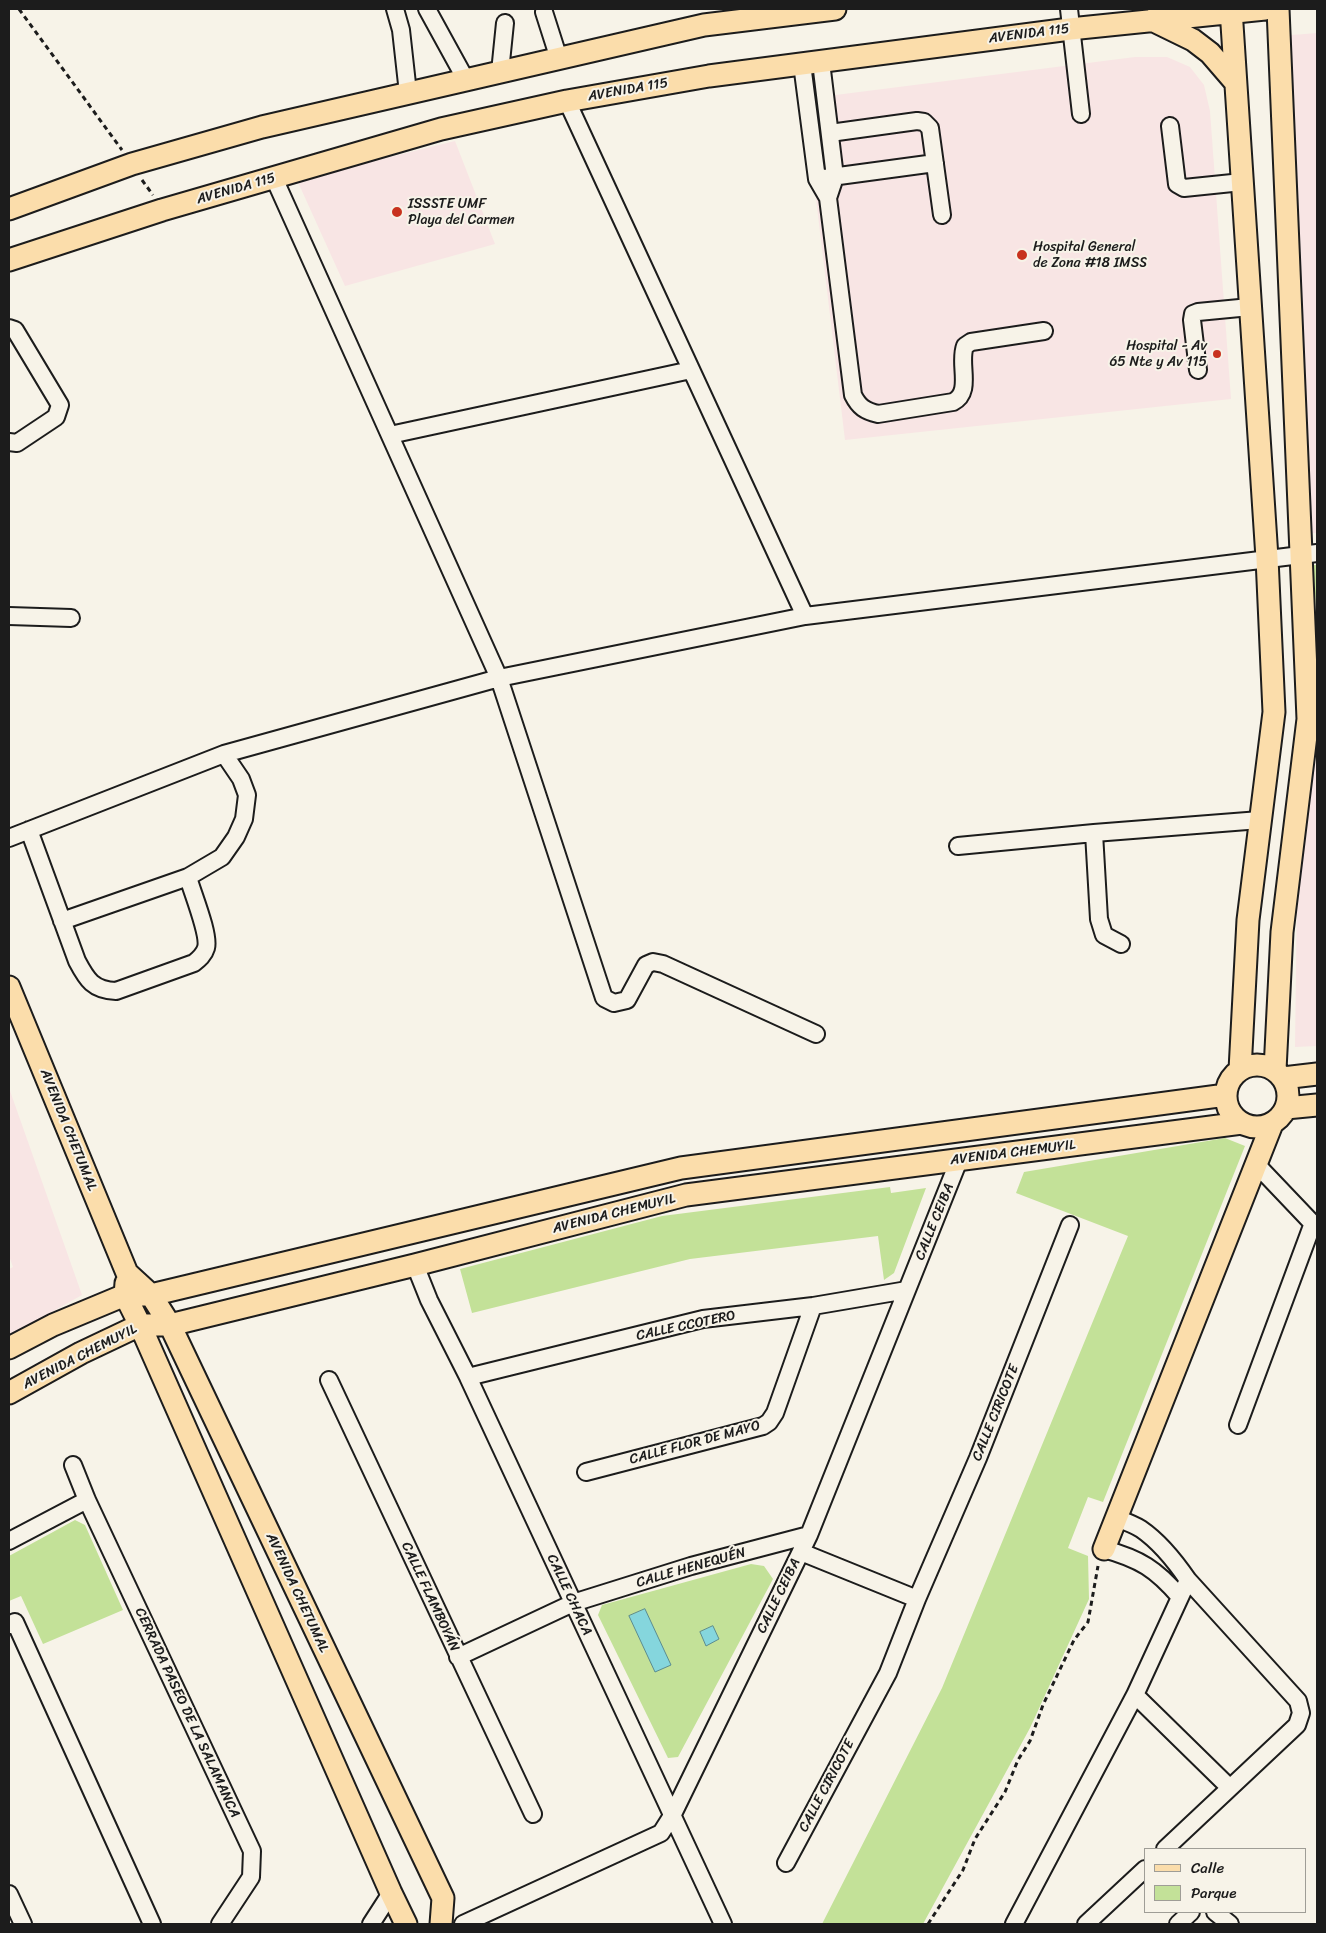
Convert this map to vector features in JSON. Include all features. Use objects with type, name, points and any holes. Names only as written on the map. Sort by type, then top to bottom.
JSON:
[{"type":"main road","points":[[704,25],[736,9]]},
{"type":"main road","points":[[9,209],[132,164],[262,127],[704,25],[835,9]]},
{"type":"main road","name":"AVENIDA 115","points":[[9,260],[162,210],[442,129],[567,101],[709,76],[812,63],[1069,19],[1152,20],[1231,10],[1265,9]]},
{"type":"main road","points":[[1104,1549],[1257,1165],[1289,1098],[1288,1087],[1279,1074],[1282,932],[1308,720],[1310,554],[1278,9]]},
{"type":"main road","points":[[1231,10],[1267,558],[1274,712],[1248,920],[1240,1070]]},
{"type":"main road","points":[[1152,20],[1193,40],[1204,48],[1235,82]]},
{"type":"main road","name":"AVENIDA CHETUMAL","points":[[9,987],[127,1273],[151,1295],[170,1325],[443,1898],[442,1924]]},
{"type":"main road","points":[[1317,1074],[1279,1074],[1258,1065],[1248,1066],[1232,1077],[1226,1095],[1230,1111],[1242,1123],[1257,1127],[1280,1116],[1317,1105]]},
{"type":"main road","name":"AVENIDA CHEMUYIL","points":[[9,1348],[53,1325],[125,1295],[151,1295],[681,1168],[1226,1095]]},
{"type":"main road","name":"AVENIDA CHEMUYIL","points":[[9,1393],[81,1353],[140,1326],[170,1325],[415,1265],[686,1195],[1242,1123]]},
{"type":"main road","name":"AVENIDA CHETUMAL","points":[[125,1295],[127,1273]]},
{"type":"main road","points":[[125,1295],[406,1924]]},
{"type":"street","points":[[395,9],[400,30],[408,93]]},
{"type":"street","points":[[426,9],[466,80]]},
{"type":"street","points":[[544,12],[559,58]]},
{"type":"street","points":[[1069,19],[1081,114]]},
{"type":"street","points":[[500,72],[505,23]]},
{"type":"street","points":[[812,63],[830,133],[836,177],[828,198]]},
{"type":"street","points":[[812,63],[817,179],[828,198],[853,394],[858,405],[867,412],[878,414],[953,402],[959,399],[964,390],[962,360],[965,346],[971,342],[1044,331]]},
{"type":"street","points":[[567,101],[804,616]]},
{"type":"street","points":[[830,133],[917,121],[924,122],[930,128],[942,215]]},
{"type":"street","points":[[1170,126],[1177,184],[1179,186],[1184,188],[1242,182]]},
{"type":"street","points":[[817,179],[935,163]]},
{"type":"street","points":[[274,178],[499,678],[604,998],[614,1003],[627,1000],[646,965],[653,962],[662,964],[816,1034]]},
{"type":"street","points":[[1198,370],[1192,320],[1194,314],[1250,307]]},
{"type":"street","points":[[9,328],[14,330],[60,405],[56,417],[17,443],[9,442]]},
{"type":"street","points":[[390,435],[691,370]]},
{"type":"street","points":[[9,838],[224,754],[499,678],[804,616],[1310,554]]},
{"type":"street","points":[[9,616],[72,618]]},
{"type":"street","points":[[62,921],[188,877],[222,856],[236,837],[244,819],[246,795],[241,780],[224,754]]},
{"type":"street","points":[[958,846],[1260,820]]},
{"type":"street","points":[[29,830],[77,961],[86,979],[96,987],[106,990],[116,990],[194,963],[202,957],[207,947],[206,935],[188,877]]},
{"type":"street","points":[[1094,833],[1099,919],[1104,935],[1121,944]]},
{"type":"street","name":"CALLE CEIBA","points":[[468,1922],[661,1833],[673,1814],[809,1535],[959,1160]]},
{"type":"street","points":[[1238,1425],[1315,1226],[1257,1165]]},
{"type":"street","points":[[681,1168],[686,1195]]},
{"type":"street","name":"CALLE CIRICOTE","points":[[786,1863],[888,1674],[917,1599],[978,1458],[1070,1225]]},
{"type":"street","name":"CALLE CHACA","points":[[415,1265],[429,1300],[468,1377],[723,1924]]},
{"type":"street","name":"CALLE CCOTERO","points":[[468,1377],[704,1319],[813,1306],[907,1290]]},
{"type":"street","name":"CALLE FLOR DE MAYO","points":[[586,1472],[763,1426],[769,1422],[813,1306]]},
{"type":"street","name":"CALLE FLAMBOYÁN","points":[[329,1380],[533,1814]]},
{"type":"street","name":"CERRADA PASEO DE LA SALAMANCA","points":[[72,1465],[86,1500],[252,1851],[251,1877],[220,1924]]},
{"type":"street","points":[[9,1541],[86,1500]]},
{"type":"street","points":[[1116,1518],[1139,1528],[1158,1543],[1174,1560],[1188,1580],[1298,1701],[1302,1713],[1297,1725],[1166,1848]]},
{"type":"street","name":"CALLE HENEQUÉN","points":[[458,1657],[573,1603],[691,1566],[809,1535]]},
{"type":"street","points":[[1104,1549],[1130,1557],[1149,1567],[1166,1581],[1180,1597]]},
{"type":"street","points":[[801,1552],[917,1599]]},
{"type":"street","points":[[1014,1924],[1135,1694],[1188,1580]]},
{"type":"street","points":[[9,1625],[15,1622],[152,1924]]},
{"type":"street","points":[[1135,1694],[1230,1788]]},
{"type":"street","points":[[1086,1924],[1144,1870]]},
{"type":"street","points":[[372,1924],[391,1893]]},
{"type":"street","points":[[9,1894],[23,1924]]},
{"type":"street","points":[[1178,1924],[1190,1913]]},
{"type":"street","points":[[1216,1913],[1230,1924]]},
{"type":"path","points":[[19,9],[132,164],[162,210]]},
{"type":"path","points":[[928,1924],[963,1870],[975,1839],[1005,1792],[1018,1760],[1030,1741],[1043,1705],[1074,1640],[1088,1622],[1098,1566],[1104,1549]]},
{"type":"shaded area","points":[[1317,33],[1317,533],[1297,534],[1279,36]]},
{"type":"shaded area","name":"Hospital General de Zona #18 IMSS","points":[[1135,57],[1167,57],[1190,67],[1204,85],[1210,111],[1231,399],[845,440],[804,99]]},
{"type":"shaded area","name":"ISSSTE UMF Playa del Carmen","points":[[455,141],[495,244],[345,286],[297,180]]},
{"type":"shaded area","points":[[1317,753],[1317,1046],[1295,1047],[1297,889]]},
{"type":"shaded area","points":[[9,1088],[82,1295],[9,1336],[9,1269],[13,1267],[9,1256]]},
{"type":"green space","points":[[1313,565],[1317,565],[1317,607],[1316,607]]},
{"type":"green space","points":[[1225,1138],[1245,1146],[1103,1502],[1088,1497],[1068,1548],[1088,1556],[1089,1599],[1030,1728],[923,1924],[822,1924],[942,1688],[1128,1236],[1016,1193],[1024,1172]]},
{"type":"green space","points":[[890,1187],[891,1193],[926,1188],[894,1273],[884,1280],[878,1236],[690,1259],[472,1313],[460,1269],[662,1216]]},
{"type":"green space","points":[[75,1520],[85,1525],[123,1610],[43,1644],[21,1596],[9,1601],[9,1556]]},
{"type":"green space","points":[[751,1564],[764,1566],[773,1579],[678,1757],[668,1758],[598,1615],[602,1605]]},
{"type":"water","points":[[645,1609],[671,1665],[655,1672],[629,1616]]},
{"type":"water","points":[[713,1626],[719,1639],[706,1646],[700,1632]]},
{"type":"place","name":"ISSSTE UMF Playa del Carmen","points":[[397,212]]},
{"type":"place","name":"Hospital General de Zona #18 IMSS","points":[[1022,255]]},
{"type":"place","name":"Hospital - Av 65 Nte y Av 115","points":[[1217,354]]}]
